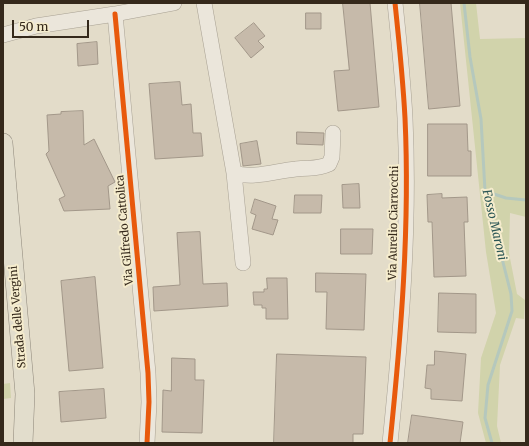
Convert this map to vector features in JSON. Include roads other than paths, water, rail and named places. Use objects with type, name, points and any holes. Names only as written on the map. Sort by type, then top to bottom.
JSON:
[{"type":"main road","name":"Strada delle Vergini","points":[[3,143],[25,394],[23,443]]},
{"type":"street","points":[[204,3],[234,173],[243,263]]},
{"type":"street","name":"Via Aurelio Ciarrocchi","points":[[390,443],[395,396],[404,262],[406,178],[405,119],[395,3]]},
{"type":"street","points":[[3,35],[36,26],[169,4]]},
{"type":"street","name":"Via Gilfredo Cattolica","points":[[115,14],[148,373],[150,402],[146,443]]},
{"type":"street","points":[[234,173],[241,175],[258,175],[298,168],[321,168],[329,164],[332,157],[333,133]]},
{"type":"waterway","name":"Fosso Maroni","points":[[464,3],[470,57],[481,119],[485,191],[511,294],[512,311],[488,385],[485,418],[492,443]]},
{"type":"waterway","points":[[485,191],[506,198],[526,200]]}]
